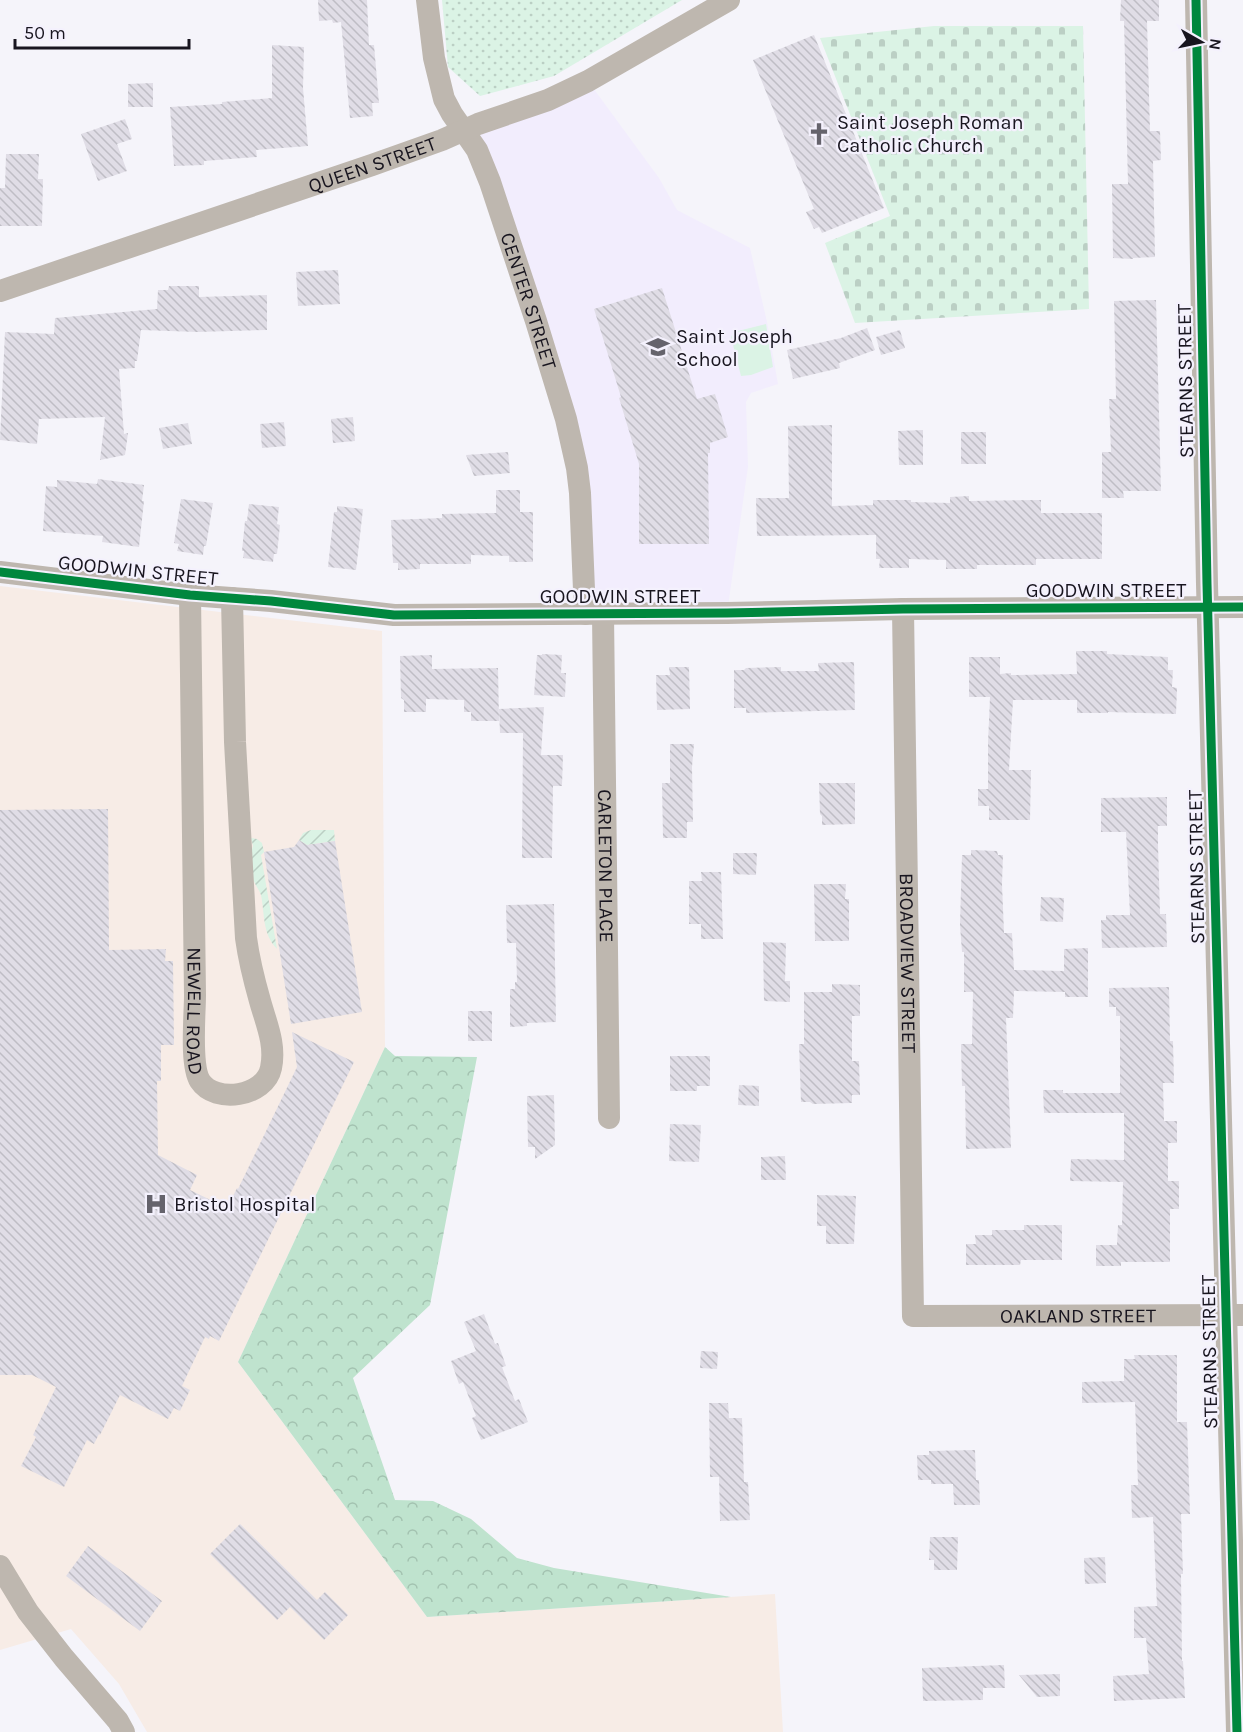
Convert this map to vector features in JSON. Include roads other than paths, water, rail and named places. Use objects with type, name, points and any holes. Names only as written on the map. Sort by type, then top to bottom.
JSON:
[{"type":"street","name":"CENTER STREET","points":[[427,0],[434,58],[444,99],[477,150],[494,191],[566,419],[577,468],[594,614]]},
{"type":"street","name":"QUEEN STREET","points":[[0,291],[372,165],[568,91],[729,0]]},
{"type":"street","name":"STEARNS STREET","points":[[1196,0],[1208,607],[1234,1315],[1237,1732]]},
{"type":"street","name":"GOODWIN STREET","points":[[0,572],[190,595],[394,615],[1243,607]]},
{"type":"street","name":"NEWELL ROAD","points":[[190,595],[195,1059],[200,1081],[207,1088],[221,1093],[241,1094],[261,1086],[270,1071],[272,1045],[250,964],[246,938],[235,742],[232,598]]},
{"type":"street","name":"BROADVIEW STREET","points":[[903,609],[913,1316]]},
{"type":"street","name":"CARLETON PLACE","points":[[594,614],[609,1118]]},
{"type":"street","name":"OAKLAND STREET","points":[[913,1316],[1234,1315]]},
{"type":"street","points":[[0,1566],[28,1612],[118,1721],[124,1732]]},
{"type":"place","name":"Saint Joseph Roman Catholic Church","points":[[819,134]]},
{"type":"place","name":"Saint Joseph School","points":[[658,347]]},
{"type":"place","name":"Bristol Hospital","points":[[156,1204]]}]
